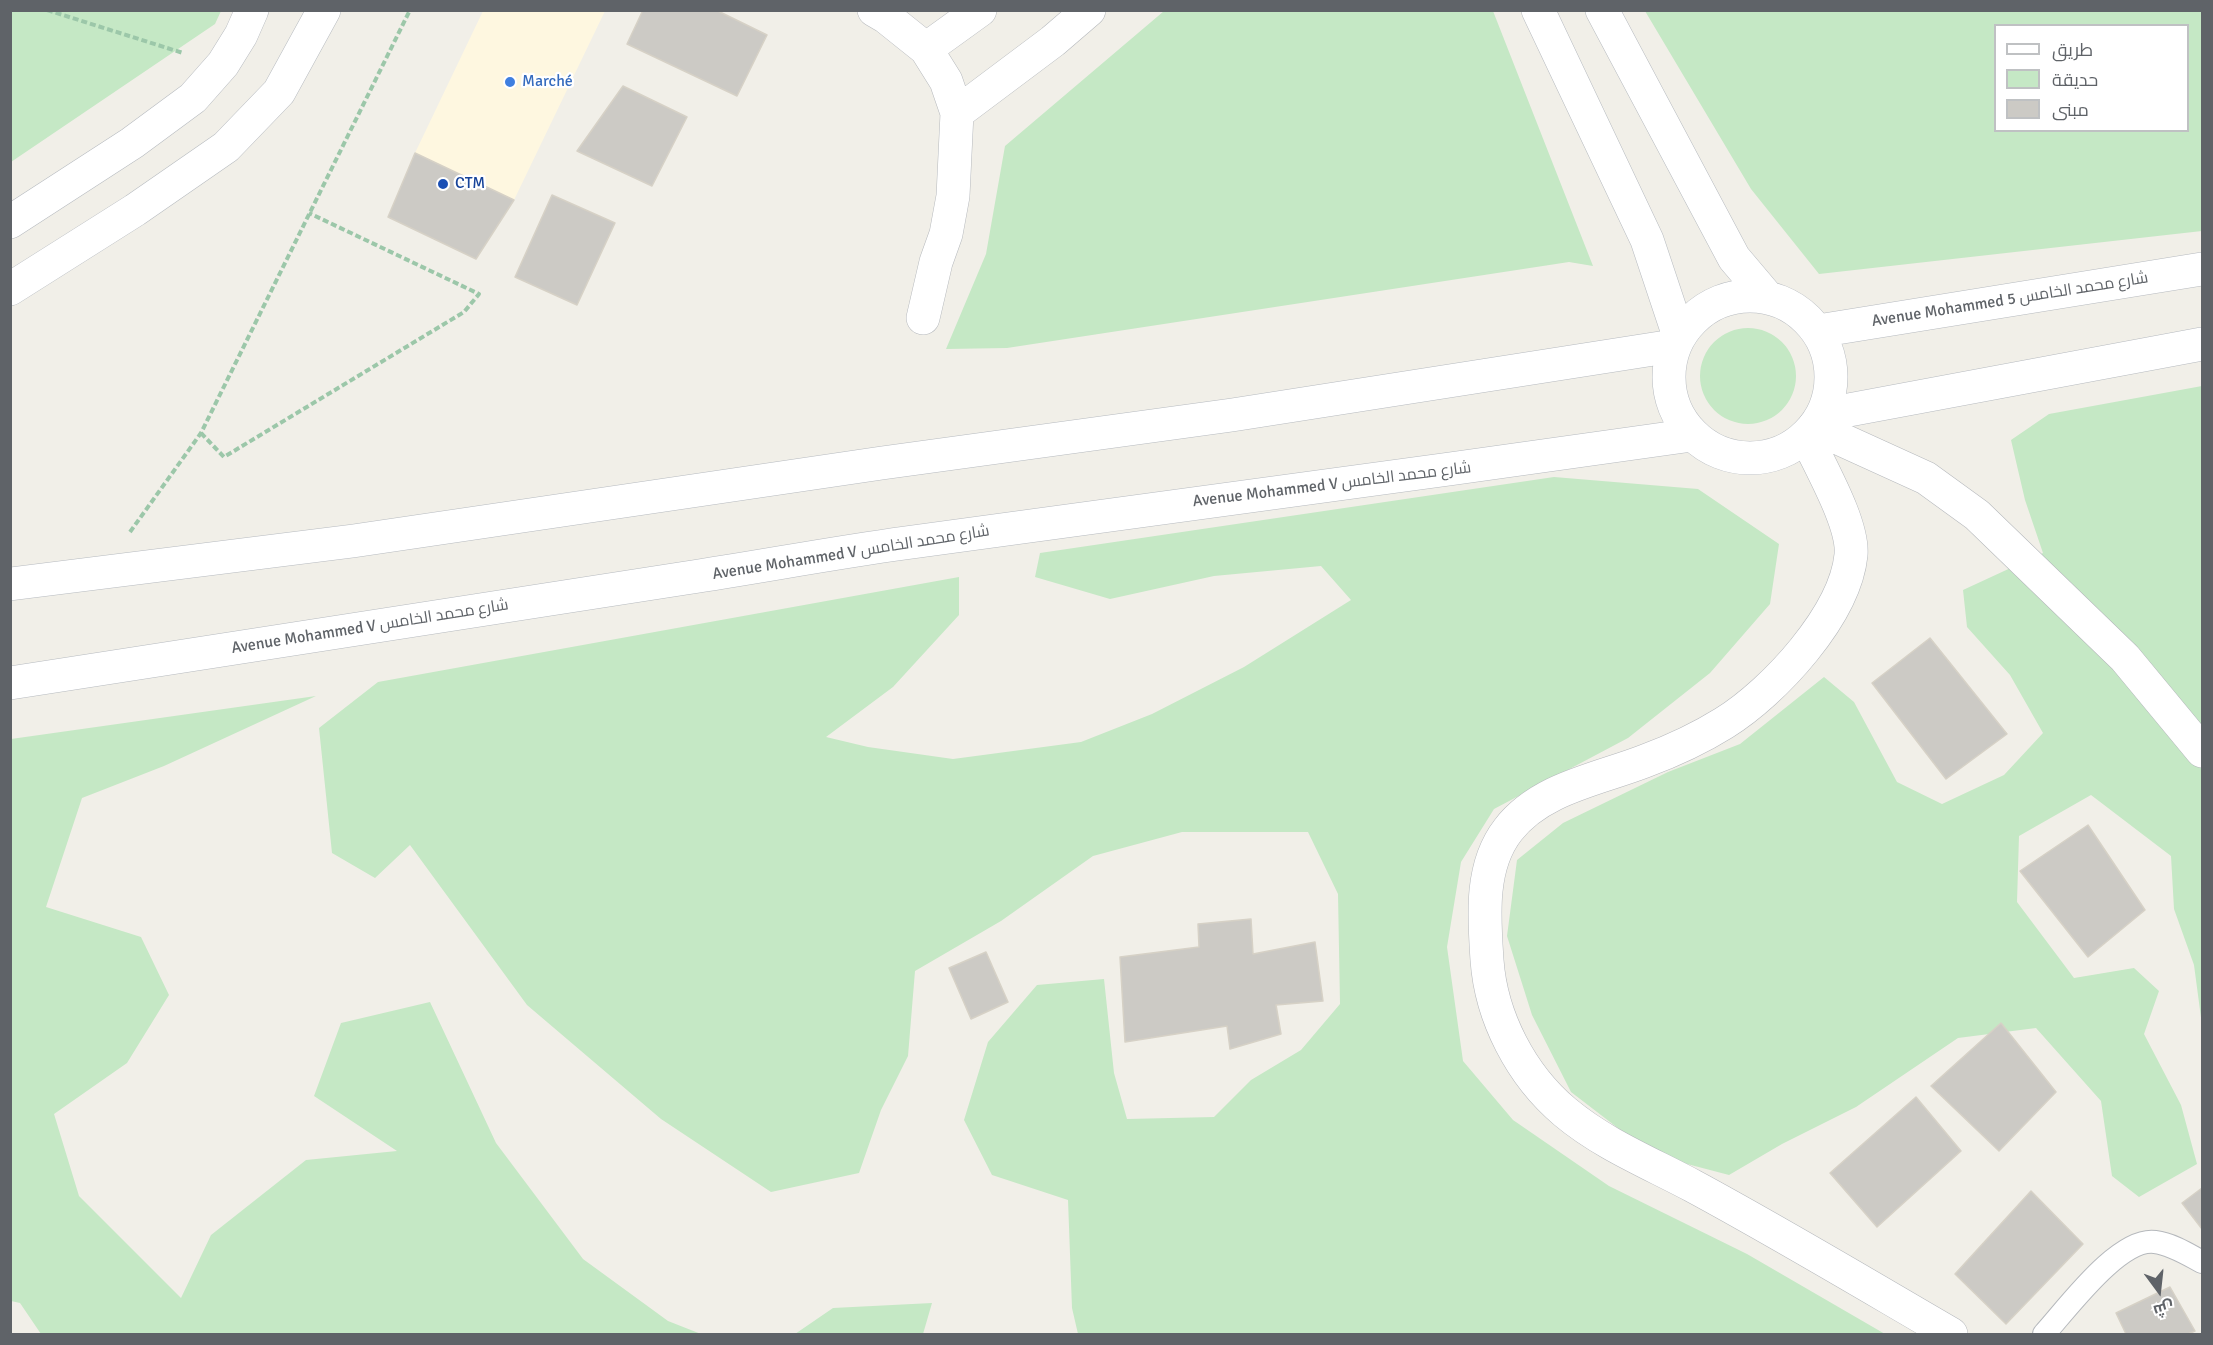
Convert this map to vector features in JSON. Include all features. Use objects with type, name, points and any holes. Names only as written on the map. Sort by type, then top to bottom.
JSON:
[{"type":"main road","points":[[10,222],[132,143],[193,98],[224,64],[252,10]]},
{"type":"main road","points":[[10,289],[135,210],[226,147],[279,92],[324,10]]},
{"type":"main road","points":[[874,10],[926,49],[946,81],[957,113],[953,196],[946,234],[936,262],[923,318]]},
{"type":"main road","points":[[926,49],[980,10]]},
{"type":"main road","points":[[957,113],[1053,41],[1089,10]]},
{"type":"main road","points":[[1538,10],[1647,240],[1676,341],[1668,378],[1674,408],[1692,435],[1719,452],[1749,459],[1780,452],[1814,426],[2202,344]]},
{"type":"main road","points":[[1602,10],[1734,258],[1767,297]]},
{"type":"main road","name":"Avenue Mohammed 5 شارع محمد الخامس","points":[[1818,331],[2202,269]]},
{"type":"main road","points":[[10,584],[353,541],[905,460],[1232,415],[1676,341],[1702,311],[1733,297],[1767,297],[1796,309],[1818,331],[1830,358],[1831,387],[1814,426],[1850,536],[1851,554],[1842,590],[1819,631],[1788,668],[1753,701],[1726,722],[1647,760],[1582,783],[1545,800],[1520,816],[1506,832],[1495,852],[1486,880],[1484,919],[1487,966],[1494,1005],[1509,1039],[1535,1081],[1564,1111],[1609,1143],[1693,1186],[1951,1335]]},
{"type":"main road","points":[[1814,426],[1926,478],[1977,515],[2125,658],[2202,751]]},
{"type":"main road","name":"Avenue Mohammed V شارع محمد الخامس","points":[[10,683],[902,543],[1692,435]]},
{"type":"lane","points":[[2044,1335],[2106,1265],[2133,1245],[2156,1242],[2202,1263]]},
{"type":"path","points":[[47,10],[186,54]]},
{"type":"path","points":[[99,574],[201,434],[410,10]]},
{"type":"path","points":[[201,434],[224,457],[464,312],[479,294],[309,213]]},
{"type":"shaded area","name":"Marché","points":[[483,11],[605,11],[514,200],[415,153]]},
{"type":"green space","points":[[11,10],[221,11],[215,24],[11,162]]},
{"type":"green space","points":[[1164,11],[1493,11],[1593,266],[1569,262],[1007,348],[946,349],[986,254],[1005,146]]},
{"type":"green space","points":[[1645,11],[2202,11],[2202,231],[1819,274],[1751,189]]},
{"type":"green space","points":[[1748,328],[1766,332],[1782,342],[1792,358],[1796,376],[1792,394],[1782,410],[1766,420],[1748,424],[1730,420],[1714,410],[1704,394],[1700,376],[1704,358],[1714,342],[1730,332]]},
{"type":"green space","points":[[2202,386],[2202,1025],[2194,965],[2174,909],[2171,856],[2091,795],[2019,836],[2017,902],[2074,978],[2134,968],[2159,991],[2144,1034],[2181,1105],[2197,1164],[2139,1197],[2112,1176],[2101,1101],[2036,1028],[1958,1038],[1856,1107],[1782,1144],[1729,1175],[1653,1155],[1571,1092],[1532,1015],[1507,936],[1517,860],[1563,823],[1668,772],[1740,744],[1824,677],[1854,702],[1897,782],[1942,804],[2004,775],[2043,733],[2010,675],[1967,627],[1963,590],[2043,553],[2025,500],[2011,440],[2049,414]]},
{"type":"green space","points":[[1554,477],[1698,489],[1779,544],[1770,604],[1710,673],[1628,738],[1494,809],[1461,862],[1447,947],[1463,1061],[1513,1120],[1609,1186],[1747,1254],[1885,1334],[1078,1334],[1072,1308],[1068,1200],[992,1175],[964,1120],[988,1042],[1037,985],[1104,979],[1114,1073],[1127,1119],[1214,1117],[1251,1080],[1301,1050],[1340,1004],[1338,894],[1308,832],[1182,832],[1093,856],[1001,921],[915,971],[908,1056],[881,1110],[859,1173],[771,1192],[661,1119],[527,1005],[410,845],[375,878],[332,853],[319,728],[378,682],[959,577],[959,615],[893,687],[826,737],[868,747],[953,759],[1081,742],[1152,714],[1244,667],[1351,600],[1321,566],[1214,576],[1110,599],[1035,577],[1040,553]]},
{"type":"green space","points":[[316,696],[164,766],[82,798],[46,907],[141,937],[169,995],[127,1063],[54,1114],[79,1196],[181,1298],[211,1235],[306,1160],[397,1151],[314,1096],[341,1023],[430,1002],[496,1143],[583,1259],[668,1321],[701,1334],[41,1334],[20,1303],[11,1301],[11,739]]},
{"type":"green space","points":[[932,1303],[923,1334],[795,1334],[833,1308]]},
{"type":"building","points":[[643,10],[716,10],[767,35],[737,96],[627,44]]},
{"type":"building","points":[[623,86],[687,117],[652,186],[577,151]]},
{"type":"building","points":[[415,153],[514,200],[476,259],[388,217]]},
{"type":"building","points":[[552,195],[615,223],[577,305],[515,277]]},
{"type":"building","points":[[1930,638],[2007,734],[1946,779],[1872,683]]},
{"type":"building","points":[[2088,825],[2145,910],[2088,957],[2020,871]]},
{"type":"building","points":[[1251,919],[1253,954],[1315,942],[1323,1001],[1276,1005],[1281,1034],[1230,1049],[1227,1026],[1125,1042],[1120,957],[1199,947],[1198,924]]},
{"type":"building","points":[[986,952],[1008,1002],[971,1019],[949,968]]},
{"type":"building","points":[[2001,1023],[2056,1092],[1999,1151],[1931,1086]]},
{"type":"building","points":[[1916,1097],[1961,1151],[1877,1227],[1830,1173]]},
{"type":"building","points":[[2202,1188],[2202,1229],[2182,1203]]},
{"type":"building","points":[[2031,1191],[2083,1244],[2006,1324],[1955,1274]]},
{"type":"building","points":[[2170,1287],[2195,1331],[2188,1334],[2126,1334],[2116,1313]]},
{"type":"place","name":"Marché","points":[[510,82]]},
{"type":"place","name":"CTM","points":[[443,184]]}]
